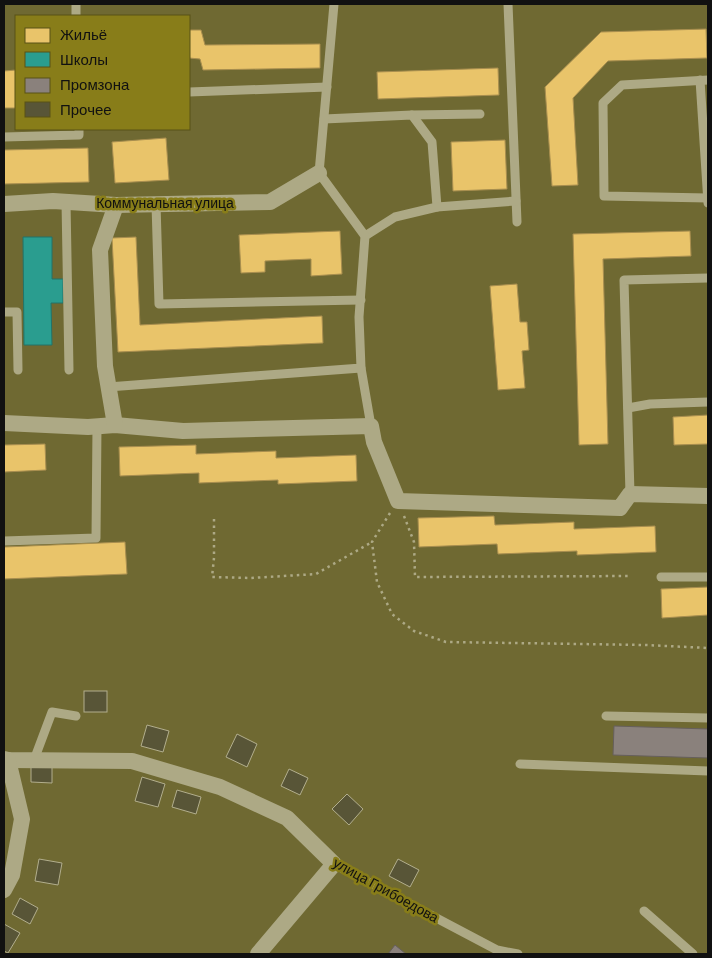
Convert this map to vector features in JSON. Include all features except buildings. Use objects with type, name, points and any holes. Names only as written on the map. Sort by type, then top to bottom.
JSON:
[{"type":"street","name":"Коммунальная улица","points":[[4,204],[54,201],[116,205],[270,202],[319,173]]},
{"type":"street","points":[[115,425],[105,366],[100,250],[116,205]]},
{"type":"street","points":[[4,423],[115,425],[183,431],[371,426],[374,442],[398,501],[620,508],[630,494],[708,496]]},
{"type":"street","points":[[4,890],[12,875],[22,819],[6,759]]},
{"type":"street","name":"улица Грибоедова","points":[[6,759],[132,761],[220,787],[287,818],[334,864]]},
{"type":"street","points":[[258,954],[334,864]]},
{"type":"lane","points":[[334,4],[319,173],[365,236],[360,300],[361,368],[371,426]]},
{"type":"lane","points":[[508,4],[517,222]]},
{"type":"lane","points":[[708,198],[604,196],[603,103],[622,85],[704,80],[708,198],[708,204]]},
{"type":"lane","points":[[190,92],[327,86]]},
{"type":"lane","points":[[324,119],[480,114]]},
{"type":"lane","points":[[412,115],[432,142],[437,207]]},
{"type":"lane","points":[[4,137],[79,136],[79,130]]},
{"type":"lane","points":[[365,236],[395,217],[437,207],[516,201]]},
{"type":"lane","points":[[66,202],[69,370]]},
{"type":"lane","points":[[156,204],[159,304],[360,300]]},
{"type":"lane","points":[[630,494],[624,280],[708,278]]},
{"type":"lane","points":[[4,312],[18,312],[18,370]]},
{"type":"lane","points":[[108,387],[361,368]]},
{"type":"lane","points":[[628,408],[650,404],[708,402]]},
{"type":"lane","points":[[4,540],[96,538],[97,426]]},
{"type":"lane","points":[[661,577],[708,577]]},
{"type":"lane","points":[[34,760],[52,712],[76,716]]},
{"type":"lane","points":[[606,716],[708,718]]},
{"type":"lane","points":[[520,764],[708,771]]},
{"type":"lane","name":"улица Грибоедова","points":[[334,864],[497,950],[518,954]]},
{"type":"lane","points":[[644,911],[694,954]]},
{"type":"path","points":[[214,519],[212,577],[251,578],[316,574],[372,542],[398,501]]},
{"type":"path","points":[[398,501],[414,542],[415,577],[629,576]]},
{"type":"path","points":[[372,542],[378,582],[392,614],[414,631],[446,642],[708,648]]}]
